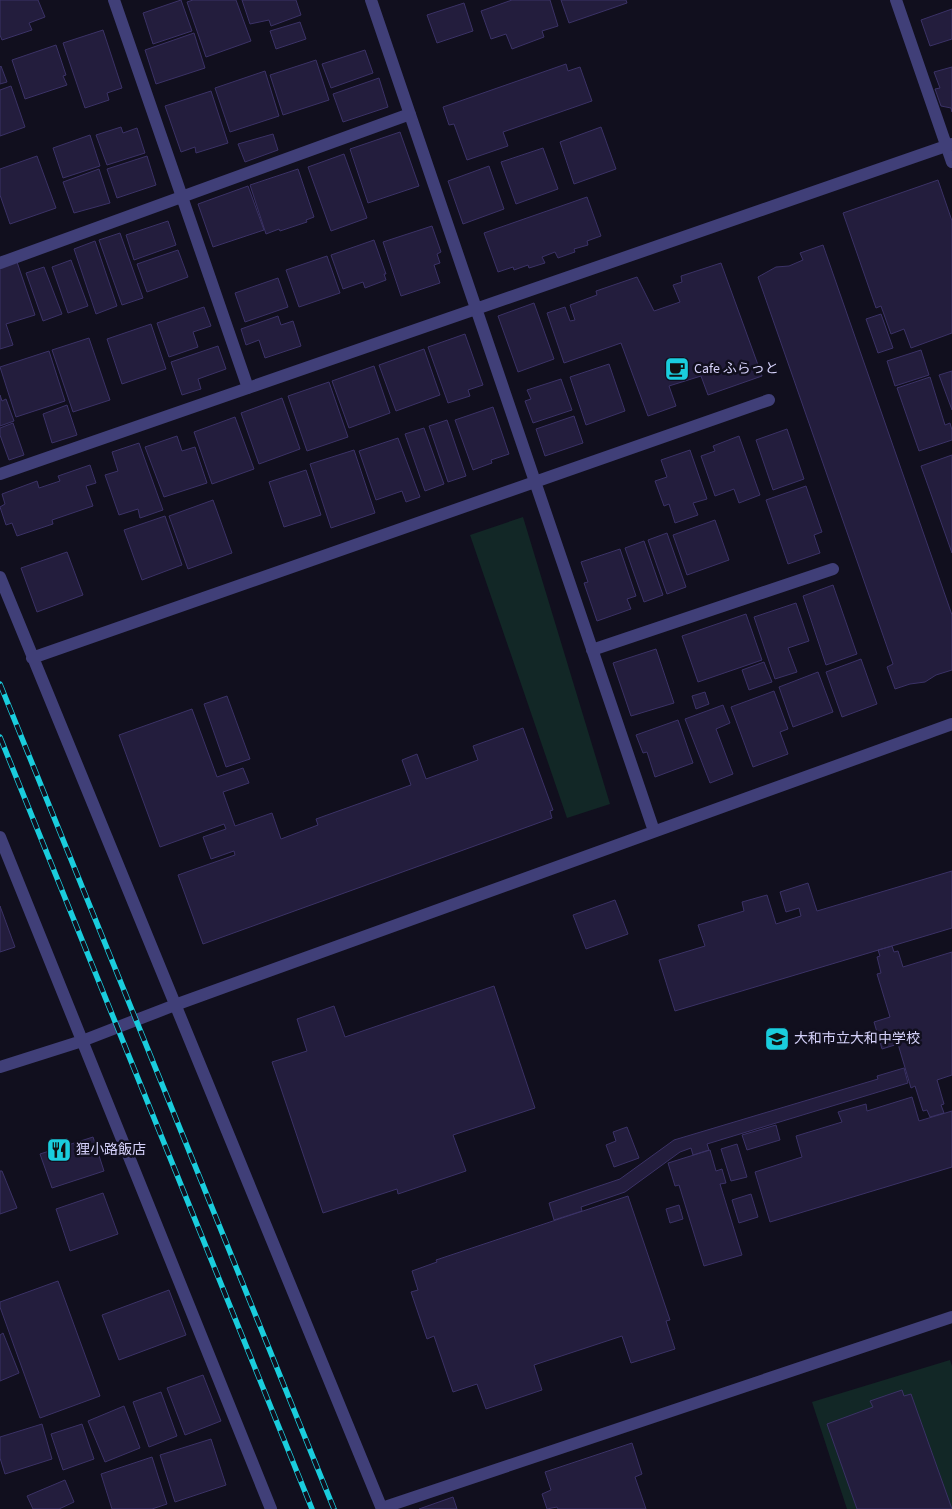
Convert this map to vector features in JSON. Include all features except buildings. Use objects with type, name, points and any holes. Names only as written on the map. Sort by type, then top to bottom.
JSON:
[{"type":"street","points":[[114,0],[248,388]]},
{"type":"street","points":[[371,0],[654,831]]},
{"type":"street","points":[[896,0],[949,145],[952,162]]},
{"type":"street","points":[[0,263],[410,114]]},
{"type":"street","points":[[0,474],[949,145]]},
{"type":"street","points":[[32,658],[768,400]]},
{"type":"street","points":[[592,650],[833,569]]},
{"type":"street","points":[[0,577],[382,1508],[952,1317]]},
{"type":"street","points":[[0,1068],[82,1041],[175,1005],[952,724]]},
{"type":"street","points":[[0,837],[271,1509]]},
{"type":"green space","points":[[523,517],[610,804],[567,818],[470,535]]},
{"type":"green space","points":[[950,1360],[952,1366],[952,1509],[847,1509],[812,1402]]},
{"type":"railway","points":[[0,684],[334,1509]]},
{"type":"railway","points":[[0,737],[312,1509]]},
{"type":"place","name":"Cafe ふらっと","points":[[677,369]]},
{"type":"place","name":"大和市立大和中学校","points":[[777,1039]]},
{"type":"place","name":"狸小路飯店","points":[[59,1150]]}]
